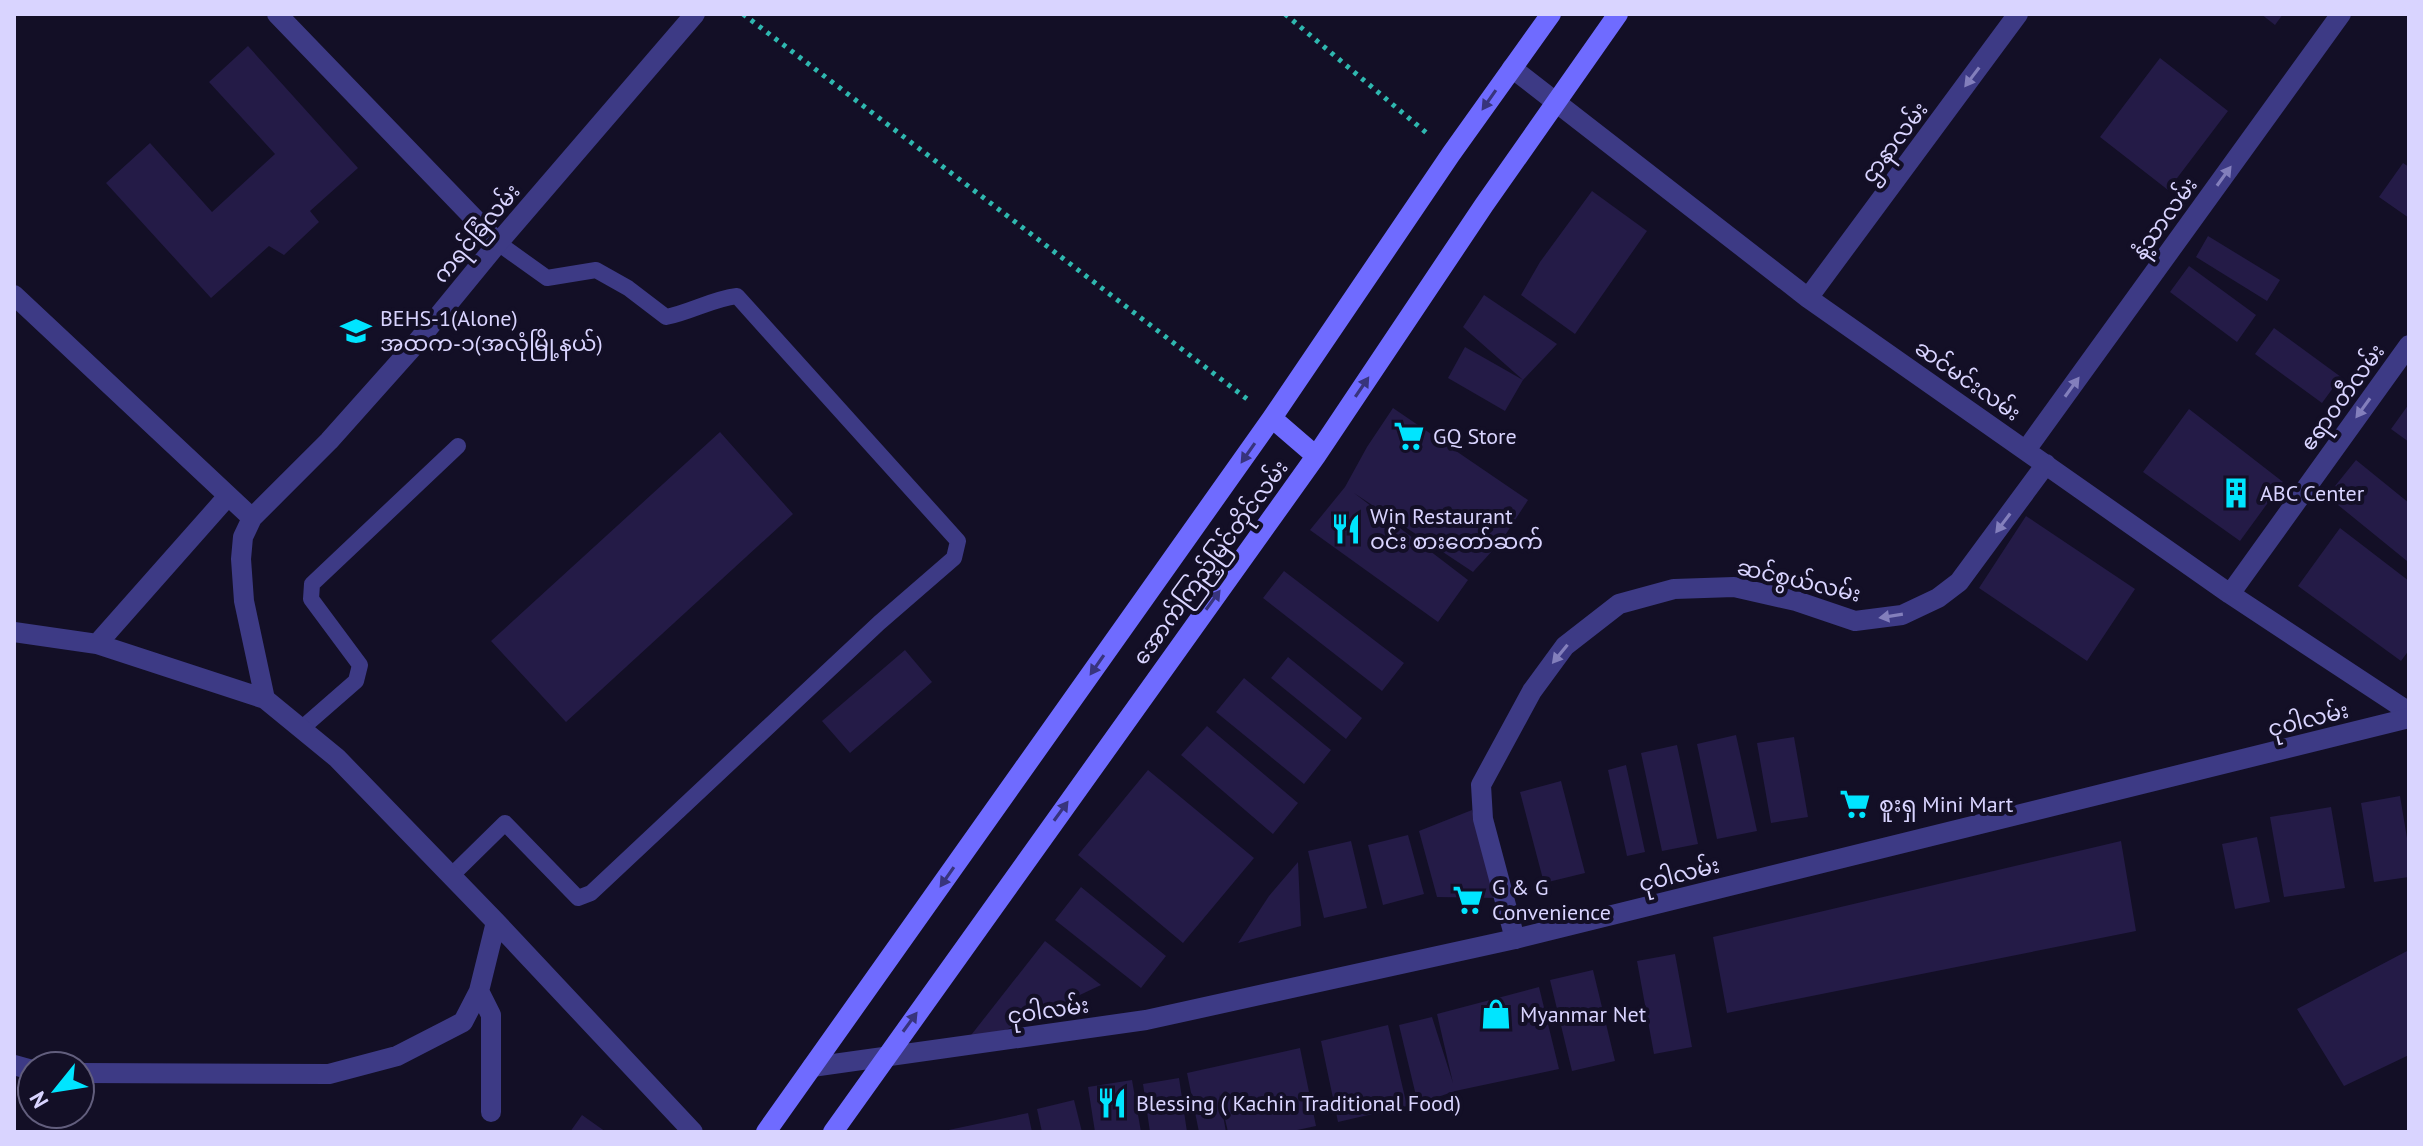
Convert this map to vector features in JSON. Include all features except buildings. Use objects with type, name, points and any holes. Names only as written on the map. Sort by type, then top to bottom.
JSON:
[{"type":"main road","name":"အောက်ကြည့်မြင်တိုင်လမ်း","points":[[766,1132],[1272,418],[1451,154],[1551,14]]},
{"type":"main road","name":"အောက်ကြည့်မြင်တိုင်လမ်း","points":[[833,1132],[1316,456],[1555,101],[1618,14]]},
{"type":"main road","points":[[1272,418],[1316,456]]},
{"type":"street","points":[[277,14],[498,243]]},
{"type":"street","name":"ကရင်ခြံလမ်း","points":[[265,699],[244,601],[243,537],[252,518],[329,441],[412,348],[695,14]]},
{"type":"street","name":"ဌာနာလမ်း","points":[[1808,298],[2018,14]]},
{"type":"street","name":"နံ့သာလမ်း","points":[[2026,450],[2341,14]]},
{"type":"street","name":"ဆင်မင်းလမ်း","points":[[1512,68],[1808,298],[2230,594],[2409,712]]},
{"type":"street","points":[[14,295],[252,518]]},
{"type":"street","name":"ဧရာဝတီလမ်း","points":[[2230,594],[2409,345]]},
{"type":"street","name":"ဆင်စွယ်လမ်း","points":[[1515,939],[1483,819],[1481,785],[1532,691],[1565,646],[1619,604],[1674,589],[1734,587],[1796,601],[1855,621],[1902,615],[1938,598],[1959,582],[2046,464]]},
{"type":"street","points":[[97,644],[228,496]]},
{"type":"street","points":[[14,632],[97,644],[265,699],[337,758],[693,1132]]},
{"type":"street","name":"ငုဝါလမ်း","points":[[812,1067],[1146,1020],[1515,939],[2409,718]]},
{"type":"street","points":[[96,1073],[329,1074],[397,1056],[463,1022],[479,991],[496,922]]},
{"type":"street","points":[[479,991],[491,1015],[491,1112]]},
{"type":"lane","points":[[451,876],[505,823],[578,898],[591,893],[879,623],[954,558],[958,541],[737,296],[717,298],[684,314],[666,317],[628,288],[596,270],[547,278],[498,243]]},
{"type":"lane","points":[[301,729],[356,681],[360,665],[311,599],[312,584],[458,446]]},
{"type":"path","points":[[743,14],[1272,418]]},
{"type":"path","points":[[1285,14],[1451,154]]},
{"type":"place","name":"BEHS-1(Alone) အထက-၁(အလုံမြို့နယ်)","points":[[356,331]]},
{"type":"place","name":"GQ Store","points":[[1409,436]]},
{"type":"place","name":"ABC Center","points":[[2236,493]]},
{"type":"place","name":"Win Restaurant ဝင်း စားတော်ဆက်","points":[[1346,529]]},
{"type":"place","name":"စူးရှ Mini Mart","points":[[1855,804]]},
{"type":"place","name":"G & G Convenience","points":[[1468,900]]},
{"type":"place","name":"Myanmar Net","points":[[1496,1014]]},
{"type":"place","name":"Blessing ( Kachin Traditional Food)","points":[[1112,1103]]}]
